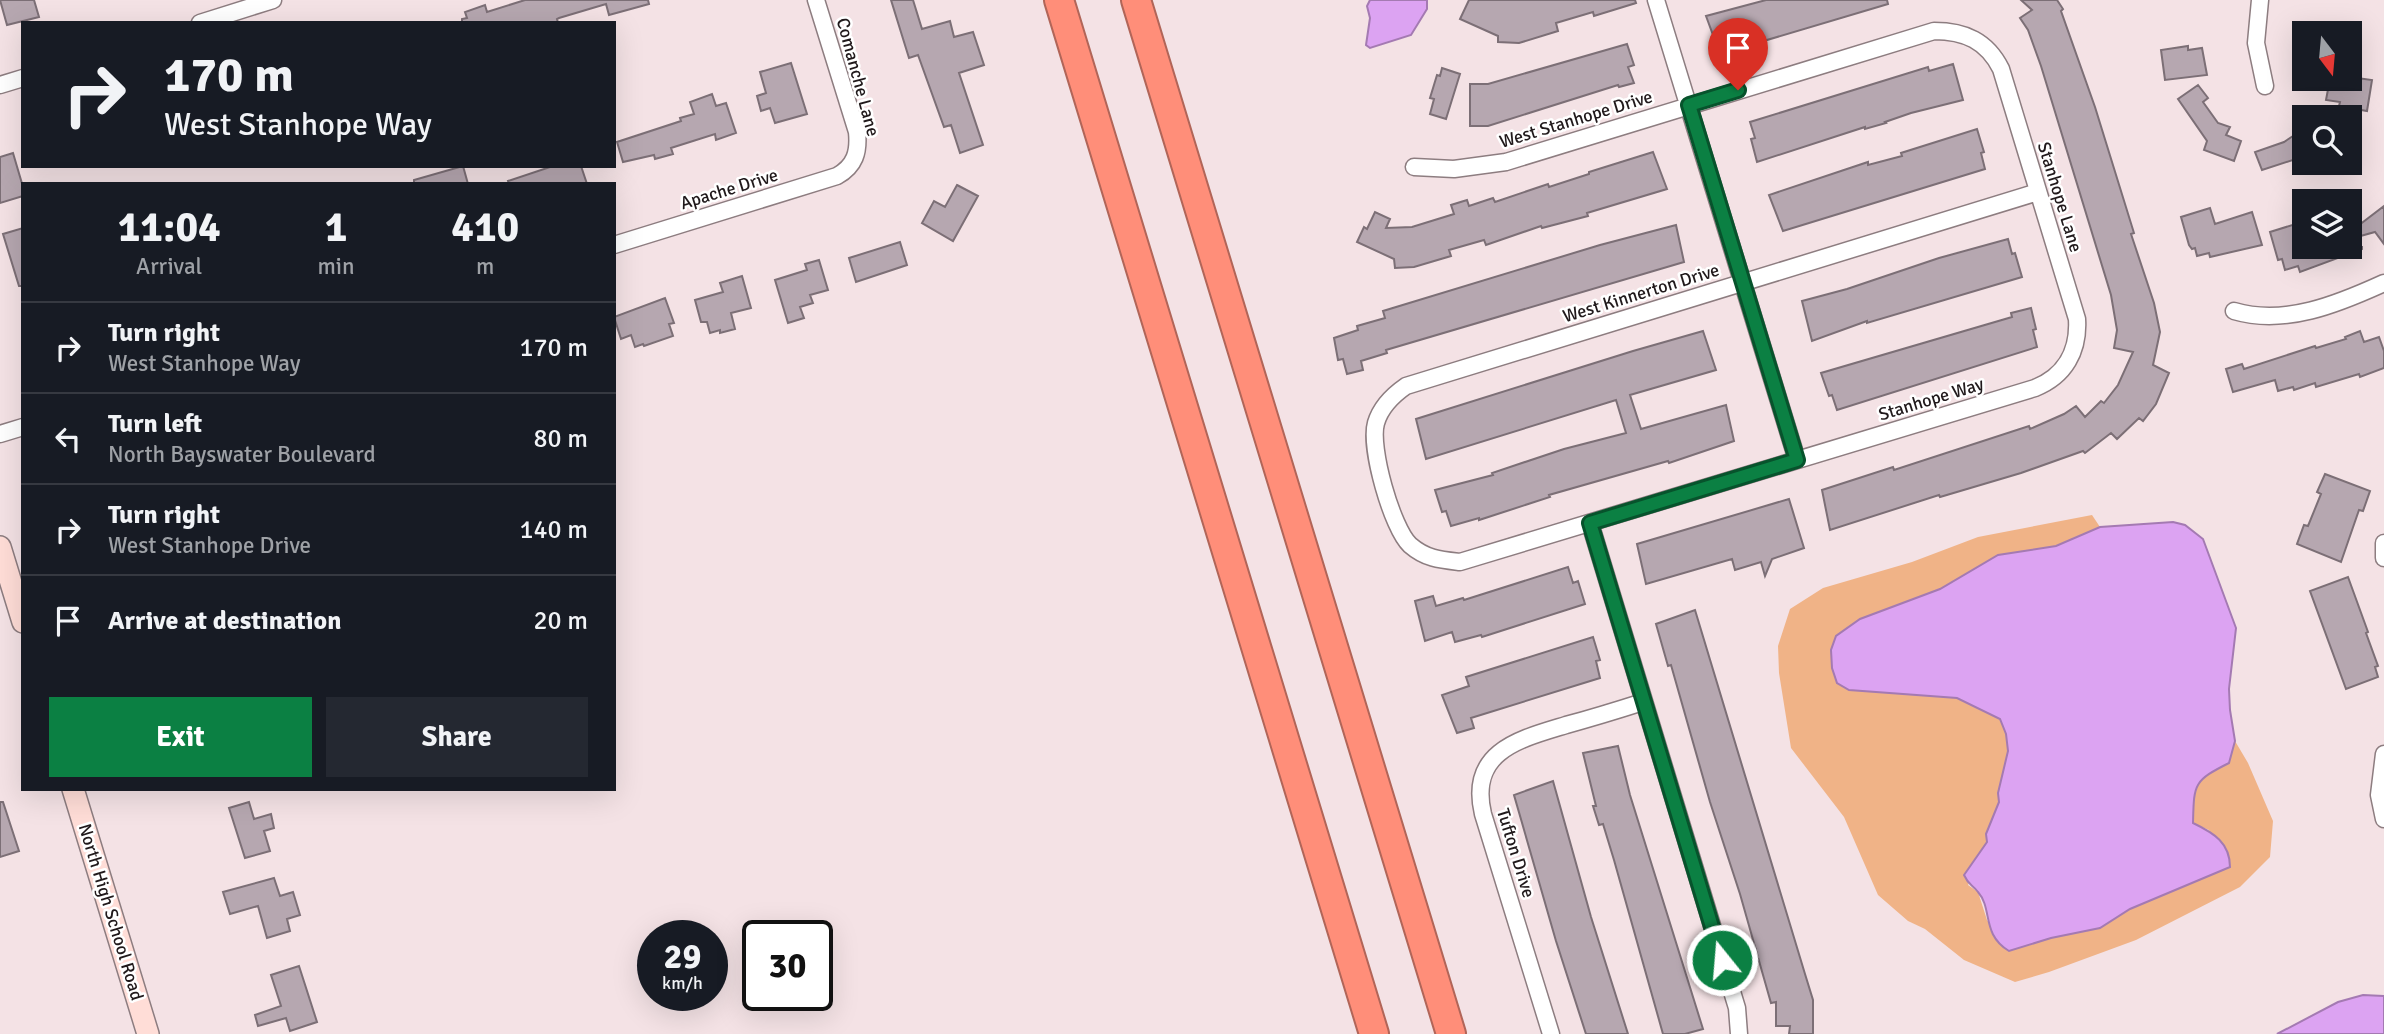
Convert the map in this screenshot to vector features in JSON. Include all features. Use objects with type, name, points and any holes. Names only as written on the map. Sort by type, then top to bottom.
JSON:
[{"type":"highway","points":[[1059,0],[1374,1034]]},
{"type":"highway","points":[[1136,0],[1451,1034]]},
{"type":"street","points":[[206,21],[273,0]]},
{"type":"street","name":"Comanche Lane","points":[[816,0],[856,128],[857,152],[852,164]]},
{"type":"street","points":[[1656,0],[1797,460]]},
{"type":"street","points":[[2260,0],[2256,43],[2264,86]]},
{"type":"street","name":"West Stanhope Drive","points":[[1414,167],[1454,169],[1506,162],[1934,31],[1954,31],[1972,37],[1985,47]]},
{"type":"street","name":"Stanhope Lane","points":[[1985,47],[2001,69],[2077,319],[2077,338],[2068,362]]},
{"type":"street","points":[[0,85],[21,79]]},
{"type":"street","name":"Apache Drive","points":[[616,244],[837,176],[852,164]]},
{"type":"street","name":"West Kinnerton Drive","points":[[1590,523],[1472,560],[1436,560],[1420,552],[1405,539],[1396,523],[1375,451],[1376,425],[1382,409],[1406,386],[2038,192]]},
{"type":"street","points":[[2234,311],[2271,316],[2308,311],[2384,283]]},
{"type":"street","name":"Stanhope Way","points":[[1590,523],[2035,388],[2055,377],[2068,362]]},
{"type":"street","points":[[0,434],[21,428]]},
{"type":"street","points":[[1590,523],[1737,1008],[1738,1034]]},
{"type":"street","points":[[2384,543],[2384,558]]},
{"type":"street","points":[[0,547],[21,615]]},
{"type":"street","name":"Tufton Drive","points":[[1550,1034],[1483,814],[1483,779],[1498,754],[1518,740],[1643,702]]},
{"type":"street","points":[[2384,754],[2379,795],[2384,819]]},
{"type":"street","name":"North High School Road","points":[[75,791],[148,1034]]},
{"type":"shaded area","points":[[1370,0],[1427,0],[1427,9],[1411,35],[1370,48],[1366,45],[1370,18],[1367,6]]},
{"type":"shaded area","points":[[2092,515],[2100,527],[2056,546],[1998,555],[1940,589],[1860,619],[1837,683],[1850,690],[1957,698],[2000,718],[2008,751],[1998,793],[1999,802],[1986,834],[1987,842],[1968,885],[1978,892],[1987,920],[2009,951],[2051,938],[2100,928],[2130,909],[2230,867],[2209,830],[2193,823],[2193,810],[2198,785],[2208,774],[2229,763],[2235,741],[2248,763],[2273,821],[2270,857],[2240,887],[2136,940],[2015,982],[1964,960],[1925,929],[1908,921],[1878,895],[1844,817],[1791,748],[1779,673],[1778,646],[1790,609],[1823,588],[1912,562],[1978,537]]},
{"type":"shaded area","points":[[2173,522],[2185,525],[2203,539],[2236,628],[2229,689],[2235,741],[2229,763],[2208,774],[2198,785],[2193,823],[2208,831],[2224,845],[2230,867],[2130,909],[2100,928],[2051,938],[2009,951],[1994,937],[1982,899],[1964,875],[1987,842],[1986,834],[1999,802],[1998,793],[2008,751],[2006,734],[2000,719],[1957,698],[1849,690],[1837,683],[1832,668],[1831,650],[1836,636],[1860,619],[1940,589],[1998,555],[2056,546],[2100,527]]},
{"type":"shaded area","points":[[2363,995],[2384,996],[2384,1034],[2277,1034],[2338,1002]]},
{"type":"building","points":[[0,0],[34,0],[39,17],[7,25]]},
{"type":"building","points":[[525,0],[648,0],[649,4],[609,15],[606,4],[559,18],[558,21],[462,21],[467,18],[465,12],[485,5],[487,12]]},
{"type":"building","points":[[891,0],[913,0],[922,29],[950,21],[954,37],[973,32],[984,65],[959,73],[983,145],[960,153],[951,125],[944,127],[918,55],[909,58]]},
{"type":"building","points":[[1469,0],[1635,0],[1636,3],[1594,16],[1593,12],[1556,23],[1558,31],[1519,43],[1498,42],[1498,36],[1460,19]]},
{"type":"building","points":[[1766,0],[1887,0],[1888,4],[1720,54],[1706,16]]},
{"type":"building","points":[[2021,0],[2057,0],[2063,9],[2061,11],[2095,107],[2134,233],[2131,234],[2154,303],[2160,332],[2153,365],[2169,373],[2156,404],[2143,421],[2139,418],[2117,439],[2111,433],[2085,453],[2083,451],[2021,473],[1940,497],[1939,495],[1830,530],[1822,490],[1893,467],[1894,470],[2029,426],[2030,429],[2076,406],[2085,417],[2101,401],[2104,403],[2118,385],[2133,352],[2114,348],[2117,330],[2111,295],[2041,66],[2028,30],[2020,18],[2032,10]]},
{"type":"building","points":[[1627,44],[1634,65],[1628,67],[1634,83],[1619,87],[1618,85],[1488,126],[1470,126],[1470,84],[1488,84]]},
{"type":"building","points":[[2188,46],[2188,50],[2202,48],[2207,75],[2165,80],[2161,50]]},
{"type":"building","points":[[791,63],[807,114],[775,123],[770,108],[761,111],[757,96],[766,93],[760,72]]},
{"type":"building","points":[[1953,64],[1963,100],[1911,113],[1757,162],[1751,139],[1755,138],[1750,122],[1928,67],[1929,71]]},
{"type":"building","points":[[1442,68],[1460,74],[1446,119],[1430,114],[1434,99],[1430,98]]},
{"type":"building","points":[[2362,79],[2372,80],[2367,111],[2362,110],[2362,105],[2339,105],[2340,102],[2326,100],[2328,91],[2362,91]]},
{"type":"building","points":[[2198,85],[2208,98],[2203,102],[2218,123],[2230,127],[2226,135],[2241,141],[2234,161],[2204,150],[2207,141],[2178,99]]},
{"type":"building","points":[[712,94],[716,106],[726,103],[736,133],[716,140],[715,134],[671,148],[673,154],[655,159],[654,155],[623,162],[617,142],[681,121],[680,118],[694,114],[690,102]]},
{"type":"building","points":[[1977,129],[1984,152],[1981,153],[1985,169],[1783,231],[1769,195],[1868,162],[1868,165],[1902,156],[1901,153]]},
{"type":"building","points":[[2292,137],[2292,160],[2262,170],[2255,152]]},
{"type":"building","points":[[1653,152],[1667,189],[1587,213],[1588,216],[1542,228],[1541,226],[1486,245],[1484,240],[1449,250],[1451,256],[1414,267],[1395,268],[1394,259],[1357,242],[1375,212],[1390,219],[1386,228],[1412,227],[1454,214],[1451,205],[1467,200],[1469,206],[1493,198],[1495,202]]},
{"type":"building","points":[[13,153],[22,182],[21,197],[0,203],[0,157]]},
{"type":"building","points":[[464,168],[467,182],[414,182]]},
{"type":"building","points":[[547,168],[582,168],[586,182],[508,182]]},
{"type":"building","points":[[957,185],[978,196],[953,241],[922,223],[934,201],[945,207]]},
{"type":"building","points":[[2384,206],[2384,244],[2375,232],[2362,236],[2362,223]]},
{"type":"building","points":[[2210,208],[2215,224],[2252,212],[2262,245],[2210,257],[2209,253],[2197,256],[2195,248],[2192,249],[2189,245],[2181,217]]},
{"type":"building","points":[[1676,225],[1684,262],[1386,350],[1387,353],[1361,361],[1363,370],[1347,374],[1343,359],[1338,360],[1334,338],[1358,330],[1357,326],[1385,318],[1383,311],[1600,245]]},
{"type":"building","points":[[2292,225],[2292,259],[2335,259],[2300,272],[2298,266],[2285,270],[2282,259],[2278,260],[2270,232]]},
{"type":"building","points":[[21,229],[21,286],[19,286],[3,234]]},
{"type":"building","points":[[2008,239],[2022,277],[1867,321],[1812,341],[1802,301]]},
{"type":"building","points":[[900,242],[907,265],[856,282],[849,258]]},
{"type":"building","points":[[819,260],[828,290],[810,295],[813,303],[800,307],[804,318],[788,323],[775,280],[807,270],[805,264]]},
{"type":"building","points":[[742,276],[751,308],[731,313],[735,329],[710,333],[707,322],[701,322],[695,300],[723,292],[720,283]]},
{"type":"building","points":[[665,298],[674,323],[669,324],[673,336],[635,347],[631,335],[621,339],[616,316]]},
{"type":"building","points":[[2031,308],[2037,347],[1837,410],[1832,395],[1829,396],[1821,373],[2012,317],[2011,313]]},
{"type":"building","points":[[1703,331],[1716,370],[1630,395],[1641,429],[1726,405],[1734,441],[1669,463],[1668,461],[1549,495],[1550,497],[1479,520],[1451,526],[1446,511],[1442,512],[1435,490],[1493,475],[1492,473],[1564,449],[1626,433],[1616,400],[1426,459],[1416,419]]},
{"type":"building","points":[[2360,331],[2364,342],[2379,337],[2384,351],[2384,368],[2360,377],[2359,374],[2316,387],[2315,383],[2294,390],[2293,387],[2278,391],[2275,380],[2233,392],[2226,369],[2242,364],[2244,369],[2346,339],[2345,337]]},
{"type":"building","points":[[2325,474],[2370,491],[2363,511],[2359,510],[2341,562],[2297,544],[2304,525],[2308,526],[2321,494],[2317,492]]},
{"type":"building","points":[[1789,499],[1804,548],[1772,559],[1765,576],[1761,562],[1735,570],[1732,559],[1646,584],[1637,544]]},
{"type":"building","points":[[1568,567],[1573,583],[1578,581],[1585,604],[1482,637],[1481,635],[1455,642],[1452,632],[1425,641],[1415,601],[1433,596],[1436,606],[1463,598],[1464,600]]},
{"type":"building","points":[[2348,577],[2368,632],[2366,633],[2378,666],[2375,667],[2378,677],[2346,689],[2310,591]]},
{"type":"building","points":[[1695,610],[1813,1000],[1813,1034],[1789,1034],[1790,1026],[1776,1026],[1776,1002],[1771,1003],[1671,665],[1668,666],[1656,624]]},
{"type":"building","points":[[1593,637],[1600,660],[1596,661],[1600,678],[1471,718],[1474,728],[1457,733],[1442,695],[1469,686],[1466,677]]},
{"type":"building","points":[[1618,746],[1630,795],[1703,1029],[1685,1034],[1663,1034],[1603,824],[1599,825],[1593,806],[1596,806],[1583,753]]},
{"type":"building","points":[[1553,781],[1591,917],[1628,1034],[1586,1034],[1556,941],[1514,795]]},
{"type":"building","points":[[0,802],[3,802],[19,851],[0,857]]},
{"type":"building","points":[[249,802],[254,819],[271,814],[274,828],[264,831],[270,851],[245,858],[229,808]]},
{"type":"building","points":[[274,878],[280,896],[293,892],[300,915],[287,919],[290,931],[267,938],[258,906],[230,914],[223,892]]},
{"type":"building","points":[[299,966],[317,1022],[290,1031],[286,1018],[258,1026],[255,1015],[281,1006],[271,975]]},
{"type":"route","points":[[1722,960],[1590,523],[1797,460],[1689,105],[1738,90]]}]
